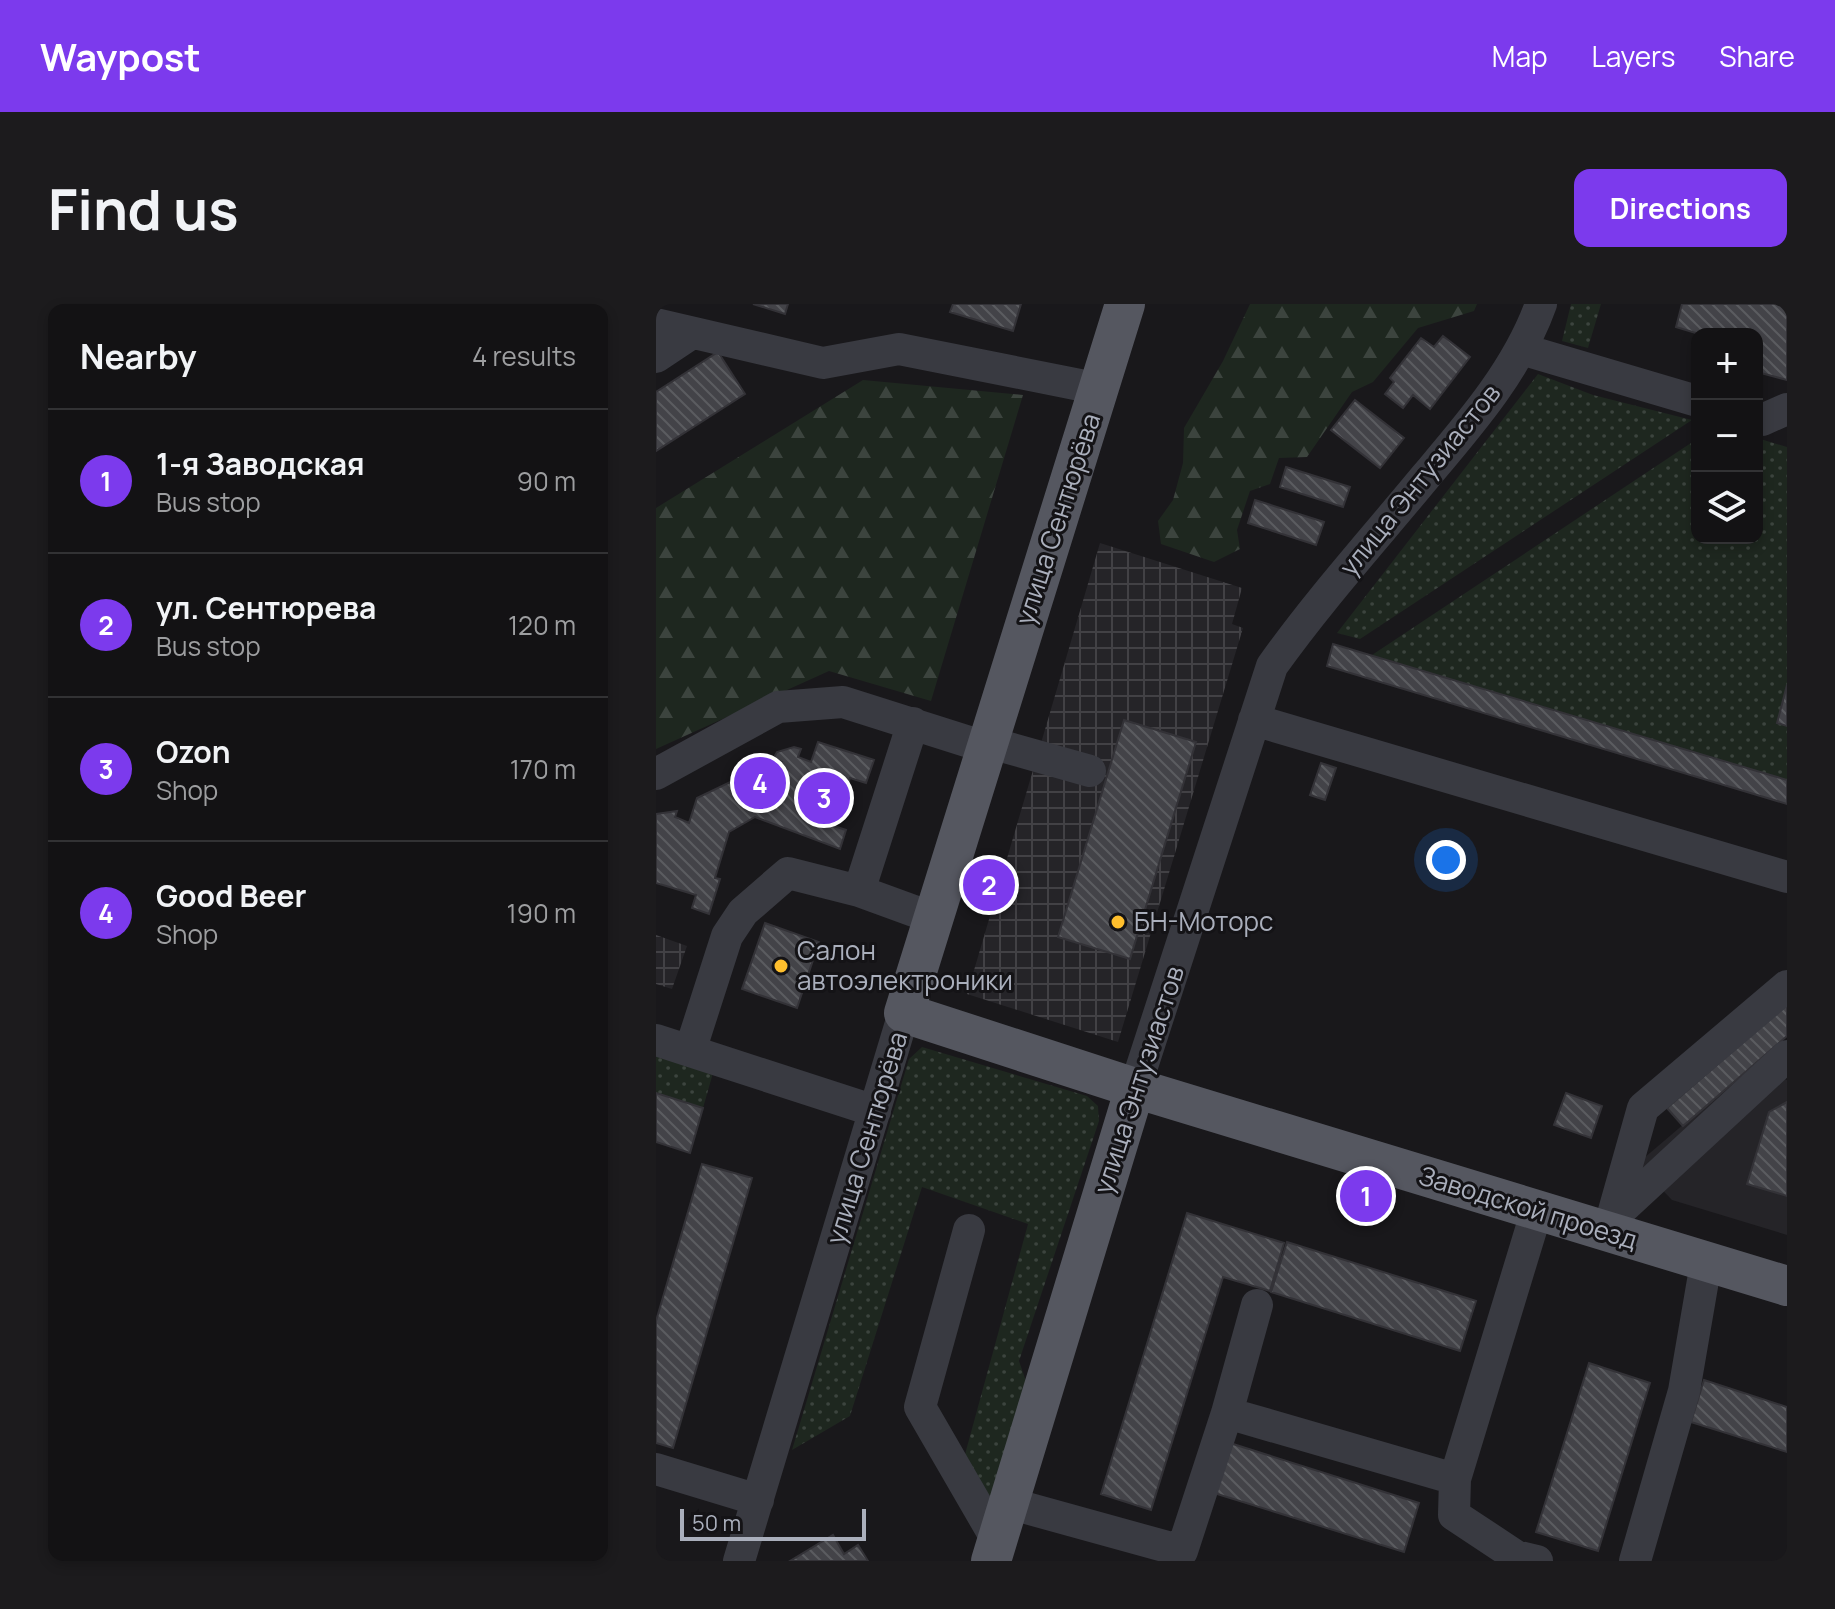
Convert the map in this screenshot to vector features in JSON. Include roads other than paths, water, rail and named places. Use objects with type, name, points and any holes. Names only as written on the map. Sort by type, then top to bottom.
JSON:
[{"type":"main road","name":"улица Сентюрёва","points":[[904,1013],[1125,304]]},
{"type":"main road","name":"Заводской проезд","points":[[904,1013],[1135,1088],[1537,1210],[1610,1225],[1706,1263],[1787,1286]]},
{"type":"main road","name":"улица Энтузиастов","points":[[999,1534],[1135,1088]]},
{"type":"street","name":"улица Энтузиастов","points":[[1135,1088],[1272,666],[1299,628],[1455,442],[1521,349],[1541,304]]},
{"type":"street","points":[[656,324],[823,363],[899,349],[1100,389]]},
{"type":"street","points":[[656,357],[692,333]]},
{"type":"street","points":[[1521,349],[1694,400]]},
{"type":"street","points":[[1763,420],[1787,409]]},
{"type":"street","points":[[656,774],[778,707],[843,702],[1090,771]]},
{"type":"street","points":[[1254,720],[1787,877]]},
{"type":"street","points":[[859,891],[913,723]]},
{"type":"street","points":[[690,1051],[727,936],[743,912],[788,873],[859,891],[933,918]]},
{"type":"street","points":[[1610,1225],[1643,1108],[1787,986]]},
{"type":"street","name":"улица Сентюрёва","points":[[739,1561],[904,1013]]},
{"type":"street","points":[[656,1040],[875,1111]]},
{"type":"street","points":[[1610,1225],[1775,1082],[1787,1056]]},
{"type":"street","points":[[1537,1210],[1455,1479],[1454,1515],[1516,1556],[1537,1561]]},
{"type":"street","points":[[969,1230],[920,1407],[999,1534],[1182,1551],[1227,1413],[1257,1305]]},
{"type":"street","points":[[1635,1561],[1684,1391],[1706,1263]]},
{"type":"street","points":[[1227,1413],[1455,1479]]},
{"type":"street","points":[[656,1469],[758,1500]]},
{"type":"place","name":"Good Beer","points":[[760,783]]},
{"type":"place","name":"Ozon","points":[[824,798]]},
{"type":"place","name":"ул. Сентюрева","points":[[989,885]]},
{"type":"place","name":"БН-Моторс","points":[[1118,922]]},
{"type":"place","name":"Салон автоэлектроники","points":[[781,966]]},
{"type":"place","name":"1-я Заводская","points":[[1366,1196]]}]
